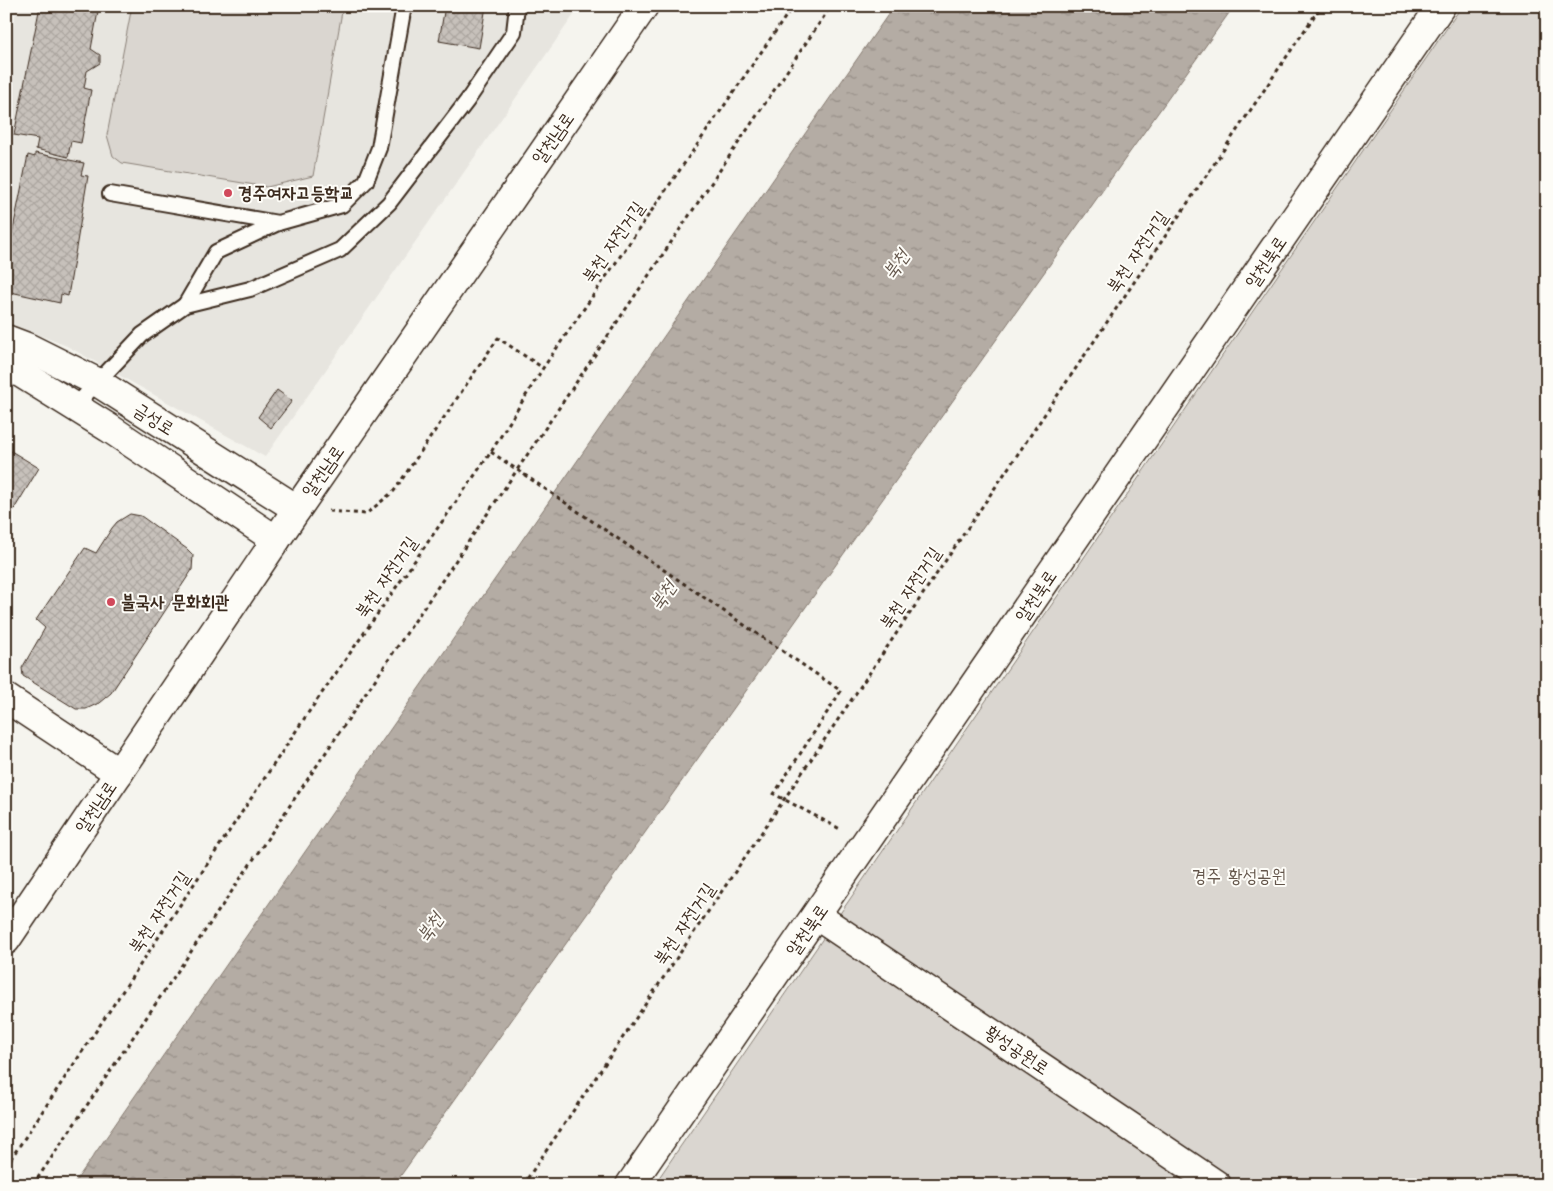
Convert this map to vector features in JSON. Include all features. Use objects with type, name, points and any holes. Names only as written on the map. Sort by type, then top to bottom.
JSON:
[{"type":"street","name":"알천남로","points":[[6,940],[297,509],[644,6]]},
{"type":"street","name":"알천북로","points":[[630,1185],[866,845],[1441,6]]},
{"type":"street","name":"금성로","points":[[6,339],[27,347],[97,382],[297,509]]},
{"type":"street","name":"금성로","points":[[6,367],[19,372],[75,406],[276,540]]},
{"type":"street","points":[[6,698],[119,773]]},
{"type":"street","name":"황성공원로","points":[[817,916],[1217,1185]]},
{"type":"lane","points":[[185,305],[216,252],[278,223],[342,205],[366,181],[379,148],[404,6]]},
{"type":"lane","points":[[75,406],[142,335],[185,305],[250,289],[340,250],[389,203],[467,100],[514,32],[517,6]]},
{"type":"lane","points":[[110,194],[278,223]]},
{"type":"lane","points":[[1547,983],[1547,989]]},
{"type":"path","name":"북천 자전거길","points":[[6,1166],[308,713],[491,452],[543,368],[793,6]]},
{"type":"path","points":[[33,1185],[831,6]]},
{"type":"path","name":"북천 자전거길","points":[[523,1185],[1321,6]]},
{"type":"path","points":[[297,509],[366,514],[394,491],[498,338],[543,368]]},
{"type":"path","points":[[491,452],[840,691],[774,794],[866,845]]},
{"type":"shaded area","name":"경주여자고등학교","points":[[17,6],[580,6],[265,457],[67,346],[6,322],[6,64]]},
{"type":"green space","points":[[132,6],[343,6],[313,176],[267,187],[122,163],[113,156],[107,135]]},
{"type":"green space","name":"경주 황성공원","points":[[1462,6],[1547,6],[1547,1185],[654,1185]]},
{"type":"water","name":"북천","points":[[894,6],[1234,6],[394,1185],[73,1185]]},
{"type":"building","points":[[40,6],[99,6],[91,49],[100,55],[100,63],[87,71],[84,88],[91,90],[81,143],[71,141],[68,157],[36,149],[38,139],[14,135]]},
{"type":"building","points":[[445,6],[486,6],[479,48],[439,41]]},
{"type":"building","points":[[35,153],[84,163],[81,175],[88,176],[68,296],[61,294],[60,303],[6,291],[6,264],[28,155],[35,157]]},
{"type":"building","points":[[277,390],[292,401],[271,428],[258,417]]},
{"type":"building","points":[[6,448],[39,468],[13,511],[6,506]]},
{"type":"building","name":"불국사 문화회관","points":[[130,514],[141,516],[187,549],[193,555],[192,570],[111,693],[99,703],[86,709],[76,709],[23,676],[22,668],[45,628],[36,620],[85,548],[96,553],[117,522]]},
{"type":"place","name":"경주여자고등학교","points":[[228,193]]},
{"type":"place","name":"불국사 문화회관","points":[[111,602]]}]
